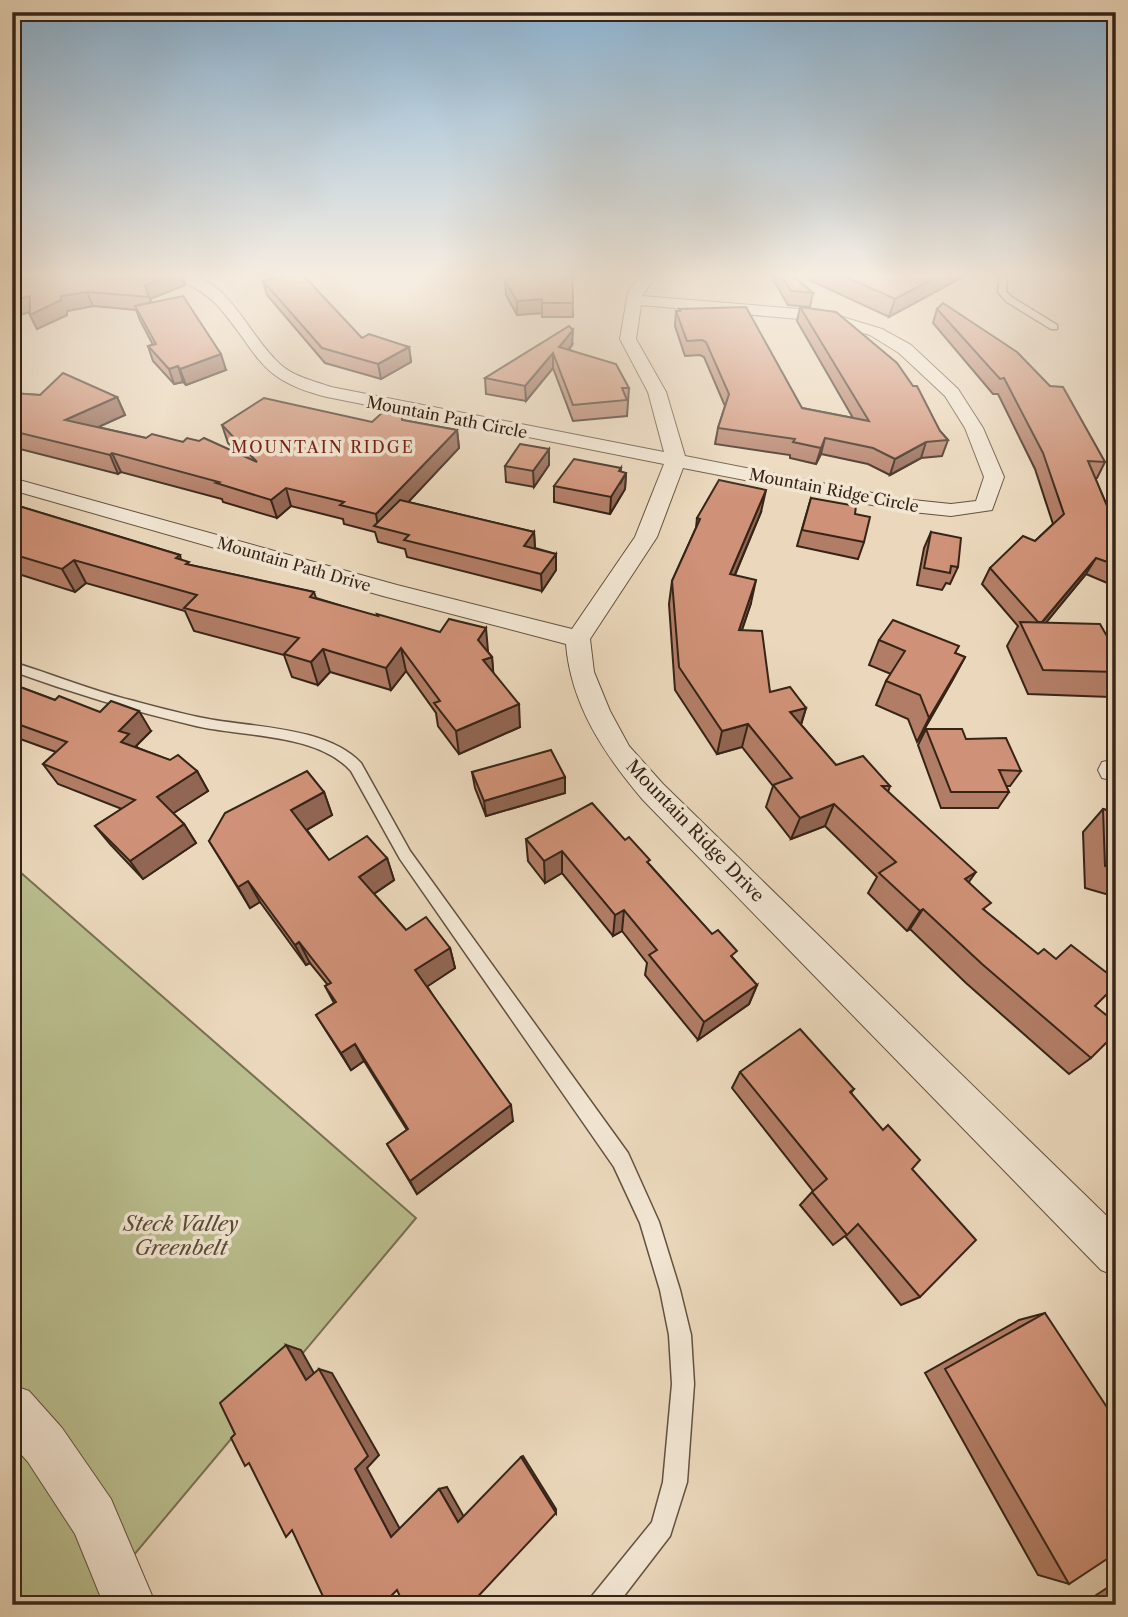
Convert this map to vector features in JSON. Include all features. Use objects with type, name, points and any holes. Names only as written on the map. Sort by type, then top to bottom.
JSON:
[{"type":"street","name":"Mountain Path Circle","points":[[258,348],[280,373],[327,392],[676,460]]},
{"type":"street","points":[[578,639],[646,537],[676,460],[657,393],[633,348]]},
{"type":"street","name":"Mountain Ridge Circle","points":[[676,460],[904,505],[951,510],[985,506],[994,477],[974,428],[952,393],[904,348]]},
{"type":"street","name":"Mountain Path Drive","points":[[12,484],[391,591],[578,639]]},
{"type":"street","name":"Mountain Ridge Drive","points":[[578,639],[581,672],[597,711],[619,753],[653,792],[1116,1255]]},
{"type":"street","points":[[12,1408],[45,1445],[93,1517],[130,1605]]},
{"type":"lane","points":[[12,666],[127,704],[199,722],[296,737],[328,746],[346,756],[356,767],[405,855],[621,1160],[649,1222],[670,1290],[680,1335],[683,1384],[675,1482],[662,1528],[601,1605]]},
{"type":"green space","name":"Steck Valley Greenbelt","points":[[12,865],[416,1218],[92,1605],[12,1605]]},
{"type":"building","points":[[150,348],[217,348],[221,354],[180,369],[178,366],[169,369]]},
{"type":"building","points":[[324,348],[406,348],[378,364]]},
{"type":"building","points":[[533,348],[564,348],[616,364],[629,388],[622,388],[627,400],[573,405],[553,353],[525,386],[485,378]]},
{"type":"building","points":[[709,348],[769,348],[802,408],[869,421],[825,348],[880,348],[897,363],[913,386],[917,386],[940,431],[948,440],[926,442],[895,459],[873,448],[825,438],[821,448],[793,442],[795,439],[718,428],[729,394]]},
{"type":"building","points":[[973,348],[1012,348],[1050,386],[1063,387],[1105,462],[1088,461],[1116,527],[1116,565],[1096,558],[1042,622],[1038,622],[990,568],[1023,536],[1035,541],[1064,514],[1043,453],[1004,378],[1000,379]]},
{"type":"building","points":[[63,373],[117,397],[65,420],[146,438],[152,434],[183,442],[187,438],[199,441],[204,438],[257,462],[222,425],[264,398],[372,422],[383,412],[402,415],[402,420],[457,430],[376,514],[340,505],[344,502],[286,488],[271,500],[216,483],[219,482],[112,453],[110,455],[12,431],[12,393],[40,395]]},
{"type":"building","points":[[520,444],[549,449],[533,471],[505,466]]},
{"type":"building","points":[[574,459],[621,468],[619,471],[626,473],[611,497],[554,486]]},
{"type":"building","points":[[719,480],[766,490],[730,574],[756,580],[739,630],[762,631],[770,692],[790,687],[806,708],[790,712],[836,765],[863,756],[890,786],[882,786],[976,872],[965,879],[991,903],[983,909],[1038,954],[1044,949],[1056,959],[1071,945],[1116,980],[1116,985],[1095,1006],[1116,1023],[1116,1033],[1091,1058],[879,873],[896,862],[834,804],[800,818],[773,785],[792,778],[748,724],[722,731],[679,667],[672,581],[700,519],[697,518]]},
{"type":"building","points":[[811,498],[856,506],[855,514],[870,517],[864,542],[802,530]]},
{"type":"building","points":[[400,500],[534,532],[524,546],[556,554],[541,574],[404,540],[409,535],[374,526]]},
{"type":"building","points":[[12,504],[180,555],[176,558],[189,562],[186,564],[314,592],[310,597],[378,616],[377,614],[440,632],[449,619],[486,628],[478,640],[492,657],[483,660],[519,704],[456,731],[434,703],[440,701],[401,648],[386,668],[323,649],[311,662],[284,654],[299,638],[184,608],[197,595],[74,560],[62,569],[12,554]]},
{"type":"building","points":[[931,532],[961,538],[958,567],[951,566],[950,573],[924,568]]},
{"type":"building","points":[[893,620],[959,646],[955,653],[965,657],[929,718],[920,695],[886,681],[905,651],[879,640]]},
{"type":"building","points":[[1020,622],[1100,624],[1116,652],[1116,672],[1043,670]]},
{"type":"building","points":[[12,684],[55,700],[59,696],[100,712],[111,701],[139,711],[119,731],[129,734],[121,742],[170,760],[178,755],[197,771],[157,797],[184,824],[130,861],[95,826],[135,800],[43,764],[67,742],[12,722]]},
{"type":"building","points":[[926,729],[962,729],[966,739],[1006,738],[1021,771],[999,770],[1009,792],[951,792]]},
{"type":"building","points":[[551,750],[565,777],[484,801],[472,772]]},
{"type":"building","points":[[307,771],[324,792],[291,810],[329,860],[367,836],[387,858],[359,877],[406,930],[426,917],[450,948],[415,970],[511,1105],[410,1181],[387,1144],[408,1129],[355,1044],[341,1053],[316,1015],[336,1002],[325,986],[331,983],[299,942],[295,945],[248,881],[238,887],[209,841],[225,813]]},
{"type":"building","points":[[592,803],[625,840],[629,837],[650,860],[647,862],[712,934],[718,930],[737,951],[731,956],[757,985],[704,1022],[649,955],[657,950],[624,910],[615,915],[562,851],[544,861],[526,839]]},
{"type":"building","points":[[1103,809],[1116,813],[1116,869],[1105,866]]},
{"type":"building","points":[[800,1029],[854,1089],[850,1092],[883,1130],[888,1125],[920,1160],[912,1169],[976,1240],[920,1297],[858,1224],[847,1235],[812,1192],[827,1179],[740,1072]]},
{"type":"building","points":[[1045,1313],[1116,1421],[1116,1553],[1069,1584],[945,1369]]},
{"type":"building","points":[[286,1345],[306,1380],[319,1369],[368,1456],[355,1469],[391,1537],[439,1489],[458,1522],[521,1457],[556,1513],[470,1605],[404,1605],[397,1590],[382,1605],[327,1605],[292,1530],[286,1537],[249,1463],[245,1466],[231,1438],[235,1434],[220,1403]]},
{"type":"district","name":"MOUNTAIN RIDGE","points":[[323,447]]}]
